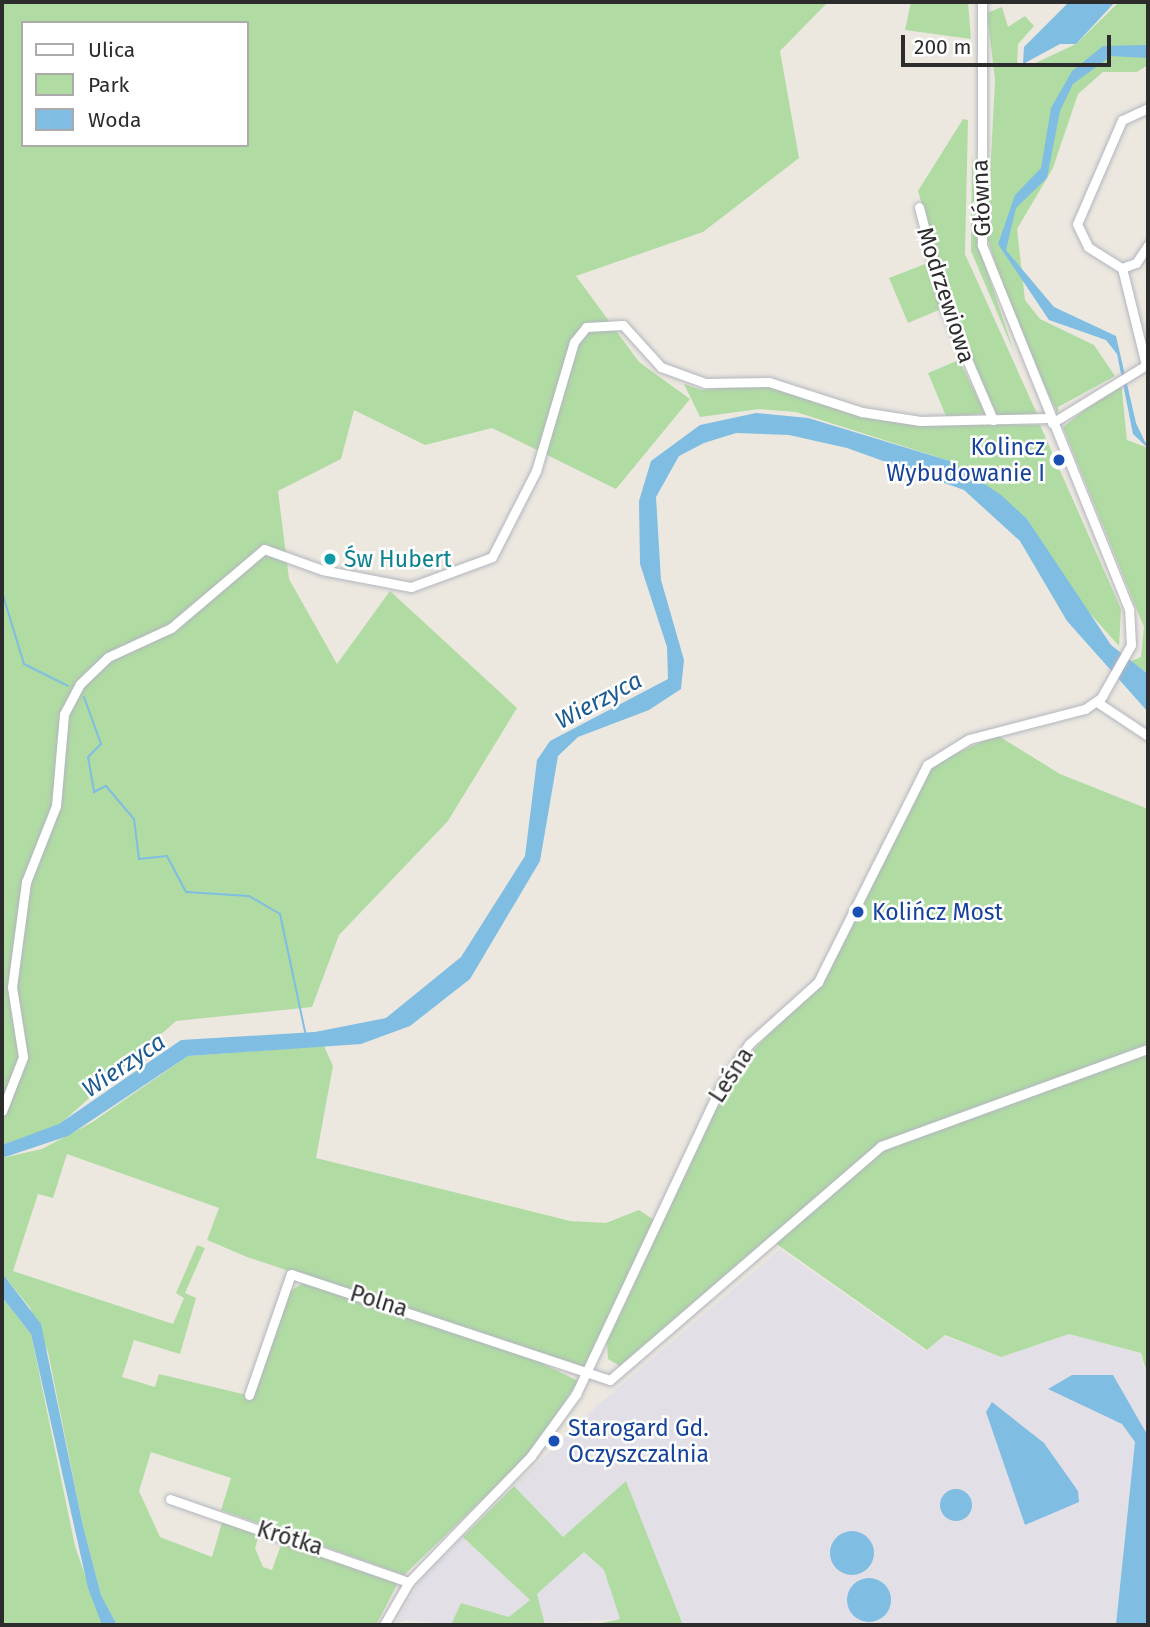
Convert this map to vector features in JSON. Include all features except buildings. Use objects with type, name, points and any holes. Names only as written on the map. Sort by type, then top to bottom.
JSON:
[{"type":"street","name":"Główna","points":[[982,2],[982,246],[1129,609],[1133,630],[1125,655],[1097,702]]},
{"type":"street","points":[[2,1111],[23,1057],[12,987],[26,882],[56,806],[68,703],[108,656],[171,628],[255,553],[264,549],[322,569],[411,587],[492,557],[537,471],[574,342],[594,324],[622,325],[661,368],[705,383],[769,382],[862,412],[920,421],[1051,420],[1147,365],[1122,268],[1088,247],[1077,223],[1122,120],[1148,108]]},
{"type":"street","name":"Modrzewiowa","points":[[919,207],[945,308],[993,420]]},
{"type":"street","points":[[1122,268],[1136,263],[1148,245]]},
{"type":"street","points":[[1097,702],[1148,736]]},
{"type":"street","name":"Leśna","points":[[384,1625],[409,1582],[545,1441],[586,1376],[723,1082],[749,1044],[818,982],[927,765],[969,739],[1062,718],[1097,702]]},
{"type":"street","points":[[586,1376],[601,1381],[621,1374],[881,1146],[1148,1049]]},
{"type":"street","name":"Polna","points":[[249,1395],[291,1274],[500,1341],[586,1376]]},
{"type":"street","name":"Krótka","points":[[170,1499],[409,1582]]},
{"type":"shaded area","points":[[780,1249],[926,1351],[945,1336],[1001,1357],[1069,1334],[1140,1353],[1148,1380],[1148,1625],[683,1625],[626,1481],[563,1537],[514,1486],[598,1405]]},
{"type":"shaded area","points":[[463,1537],[530,1600],[509,1617],[462,1603],[451,1625],[407,1620],[394,1625],[420,1581]]},
{"type":"shaded area","points":[[584,1552],[604,1570],[620,1619],[540,1623],[537,1594]]},
{"type":"green space","points":[[2,2],[828,2],[780,51],[799,158],[703,232],[576,276],[639,362],[690,399],[616,489],[492,428],[425,445],[354,410],[341,459],[278,491],[289,579],[337,664],[390,591],[517,708],[448,821],[339,935],[312,1007],[176,1021],[59,1125],[2,1145]]},
{"type":"green space","points":[[911,2],[968,2],[971,39],[905,30]]},
{"type":"green space","points":[[1119,2],[1148,2],[1148,65],[1137,72],[1103,72],[1078,94],[1053,168],[1017,229],[1025,300],[1040,319],[1094,345],[1115,376],[1058,407],[1058,414],[1017,330],[987,237],[995,80],[987,13],[1002,7],[1008,27],[1025,16],[1034,26],[1018,44],[1017,66],[1029,66],[1076,44]]},
{"type":"green space","points":[[963,119],[968,120],[965,254],[1038,416],[997,416],[959,330],[918,191]]},
{"type":"green space","points":[[972,153],[978,244],[1014,352],[971,251]]},
{"type":"green space","points":[[930,262],[941,309],[908,323],[889,278]]},
{"type":"green space","points":[[959,360],[984,414],[946,416],[928,373]]},
{"type":"green space","points":[[1121,382],[1127,440],[1148,448],[1148,674],[1131,661],[1141,657],[1144,627],[1063,427]]},
{"type":"green space","points":[[684,384],[702,390],[762,384],[900,423],[1040,425],[1121,609],[1119,646],[1070,591],[1027,519],[950,461],[796,412],[759,409],[700,417]]},
{"type":"green space","points":[[997,735],[1060,774],[1148,809],[1148,1377],[1141,1353],[1069,1334],[1001,1357],[945,1335],[927,1350],[768,1238],[620,1366],[608,1359],[607,1342],[733,1071],[825,977],[932,764]]},
{"type":"green space","points":[[324,1046],[333,1066],[316,1158],[570,1221],[606,1223],[639,1210],[654,1220],[585,1370],[247,1257],[207,1240],[219,1208],[67,1154],[53,1198],[38,1194],[13,1271],[173,1324],[184,1298],[176,1293],[197,1245],[205,1248],[185,1293],[196,1298],[180,1354],[134,1340],[122,1377],[155,1387],[159,1374],[251,1396],[287,1293],[305,1282],[528,1356],[578,1381],[534,1450],[404,1575],[221,1510],[231,1478],[151,1452],[139,1491],[160,1537],[212,1557],[223,1519],[260,1532],[255,1548],[263,1567],[272,1570],[283,1539],[400,1579],[376,1625],[117,1625],[101,1595],[83,1526],[48,1352],[30,1308],[2,1273],[2,1158],[42,1149],[91,1123],[188,1056]]},
{"type":"green space","points":[[2,1297],[31,1334],[75,1546],[102,1625],[2,1625]]},
{"type":"green space","points":[[626,1481],[683,1625],[593,1625],[620,1619],[604,1570],[584,1552],[537,1594],[545,1625],[451,1625],[461,1603],[509,1617],[530,1600],[463,1537],[514,1486],[563,1537]]},
{"type":"water","points":[[1069,2],[1115,2],[1076,44],[1060,44],[1023,64],[1024,47]]},
{"type":"water","points":[[1148,45],[1148,58],[1111,56],[1073,84],[1060,111],[1047,178],[1016,208],[1006,250],[1054,307],[1116,336],[1136,423],[1148,448],[1133,434],[1117,354],[1106,340],[1049,320],[998,244],[1015,195],[1041,168],[1051,108],[1072,71],[1103,46]]},
{"type":"water","points":[[756,413],[808,418],[950,461],[1001,495],[1027,519],[1111,645],[1148,674],[1148,712],[1067,621],[1020,541],[964,490],[847,448],[789,435],[736,433],[704,443],[679,456],[656,497],[661,580],[684,660],[681,689],[649,710],[578,737],[558,756],[540,861],[470,979],[410,1026],[361,1044],[188,1056],[68,1136],[2,1158],[2,1145],[59,1124],[181,1040],[315,1032],[386,1018],[461,957],[525,856],[537,760],[550,741],[668,679],[667,647],[640,564],[639,501],[651,461],[700,425]]},
{"type":"water","points":[[2,1273],[41,1324],[83,1526],[101,1595],[117,1625],[102,1625],[88,1588],[31,1334],[2,1297]]},
{"type":"water","points":[[1072,1375],[1113,1375],[1148,1436],[1148,1625],[1116,1625],[1135,1442],[1122,1424],[1048,1389]]},
{"type":"water","points":[[992,1402],[1044,1443],[1078,1491],[1079,1502],[1025,1525],[986,1412]]},
{"type":"water","points":[[956,1489],[967,1494],[972,1505],[967,1516],[956,1521],[945,1516],[940,1505],[945,1494]]},
{"type":"water","points":[[852,1531],[868,1537],[874,1553],[868,1569],[852,1575],[836,1569],[830,1553],[836,1537]]},
{"type":"water","points":[[869,1578],[885,1584],[891,1600],[885,1616],[869,1622],[853,1616],[847,1600],[853,1584]]},
{"type":"waterway","points":[[2,592],[24,664],[68,686]]},
{"type":"waterway","points":[[84,697],[101,744],[88,757],[94,792],[106,786],[134,819],[139,859],[167,856],[186,892],[249,896],[280,914],[305,1032]]},
{"type":"place","name":"Kolincz Wybudowanie I","points":[[1059,460]]},
{"type":"place","name":"Św Hubert","points":[[330,559]]},
{"type":"place","name":"Kolińcz Most","points":[[858,912]]},
{"type":"place","name":"Starogard Gd. Oczyszczalnia","points":[[554,1441]]},
{"type":"water label","name":"Wierzyca","points":[[599,701]]},
{"type":"water label","name":"Wierzyca","points":[[124,1066]]}]
